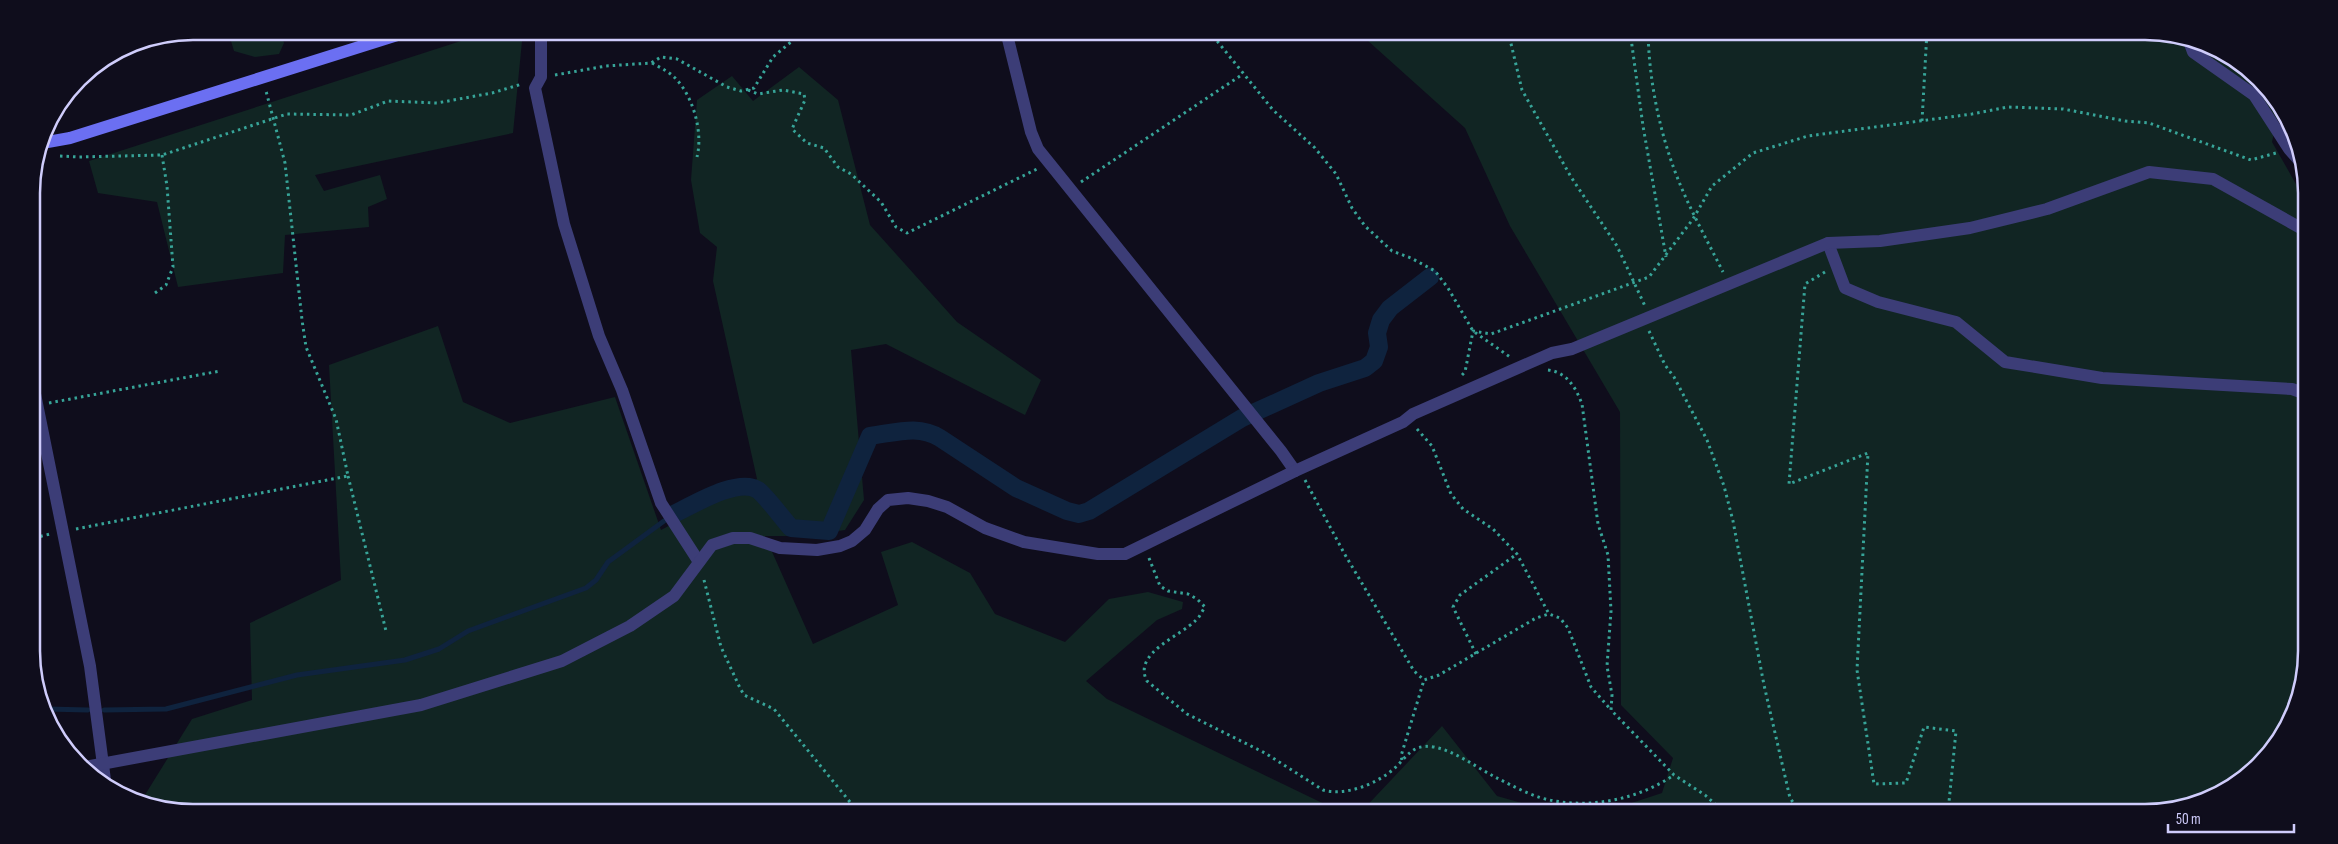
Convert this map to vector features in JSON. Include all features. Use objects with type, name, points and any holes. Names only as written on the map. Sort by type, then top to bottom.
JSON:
[{"type":"street","points":[[49,142],[70,138],[382,40]]},
{"type":"street","points":[[541,40],[541,77],[535,88],[564,224],[599,336],[622,390],[661,502],[699,562]]},
{"type":"street","points":[[1008,40],[1031,132],[1038,149],[1297,470]]},
{"type":"street","points":[[2191,47],[2193,52],[2254,95],[2293,154]]},
{"type":"street","points":[[91,765],[170,750],[218,744],[422,705],[562,661],[630,626],[674,596],[712,545],[733,538],[750,538],[780,548],[817,550],[840,546],[852,541],[865,530],[878,509],[888,500],[908,498],[928,500],[947,507],[985,528],[1024,542],[1098,554],[1125,554],[1407,419],[1413,414],[1552,353],[1572,349],[1648,316],[1730,286],[1828,243],[1880,241],[1970,228],[2047,209],[2149,172],[2213,179],[2298,227]]},
{"type":"street","points":[[1828,243],[1845,288],[1878,302],[1956,322],[2005,362],[2102,378],[2292,389],[2298,391]]},
{"type":"street","points":[[40,423],[64,531],[90,666],[104,775]]},
{"type":"path","points":[[50,155],[79,157],[162,155],[273,116],[287,114],[351,115],[388,101],[401,100],[437,103],[492,93],[541,77],[606,66],[651,62],[661,57],[677,59],[727,86],[741,91],[754,88],[773,57],[793,40]]},
{"type":"path","points":[[1216,40],[1273,110],[1315,148],[1336,174],[1352,208],[1365,226],[1392,252],[1411,258],[1435,271],[1448,288],[1473,331],[1505,354],[1525,365],[1535,369],[1555,371],[1575,387],[1582,404],[1598,524],[1608,555],[1611,611],[1606,666],[1612,695],[1611,710]]},
{"type":"path","points":[[1510,40],[1522,90],[1571,177],[1617,246],[1648,316],[1648,328],[1653,342],[1707,440],[1724,486],[1733,521],[1764,685],[1787,788],[1794,804]]},
{"type":"path","points":[[1631,40],[1642,126],[1666,257]]},
{"type":"path","points":[[1648,40],[1649,68],[1664,136],[1681,187],[1730,286]]},
{"type":"path","points":[[1922,121],[1926,40]]},
{"type":"path","points":[[651,62],[667,71],[678,81],[688,98],[698,132],[697,157]]},
{"type":"path","points":[[1070,190],[1243,74]]},
{"type":"path","points":[[262,78],[285,163],[306,347],[336,419],[386,631]]},
{"type":"path","points":[[747,90],[758,94],[783,90],[804,94],[805,100],[792,129],[807,143],[824,148],[838,167],[851,174],[881,202],[896,227],[907,233],[1049,163]]},
{"type":"path","points":[[1473,331],[1491,334],[1649,277],[1666,257],[1712,186],[1753,153],[1808,136],[1922,121],[2008,107],[2063,109],[2125,121],[2149,123],[2251,160],[2289,149]]},
{"type":"path","points":[[155,293],[166,285],[173,267],[167,186],[162,155]]},
{"type":"path","points":[[1836,265],[1805,284],[1790,484],[1868,454],[1857,670],[1874,784],[1906,783],[1924,727],[1956,731],[1949,804]]},
{"type":"path","points":[[1460,378],[1465,372],[1473,331]]},
{"type":"path","points":[[40,404],[220,370]]},
{"type":"path","points":[[1407,419],[1432,446],[1451,494],[1464,509],[1493,529],[1517,554],[1549,614]]},
{"type":"path","points":[[1297,470],[1414,671],[1424,680]]},
{"type":"path","points":[[40,537],[348,476]]},
{"type":"path","points":[[1144,545],[1160,586],[1168,591],[1188,594],[1205,607],[1196,620],[1162,644],[1145,666],[1144,674],[1148,681],[1187,714],[1257,749],[1323,790],[1332,792],[1348,791],[1367,784],[1390,772],[1412,750],[1420,746],[1435,747],[1449,752],[1523,791],[1554,802],[1621,800],[1655,788],[1674,775]]},
{"type":"path","points":[[1476,654],[1452,607],[1460,595],[1517,554]]},
{"type":"path","points":[[699,562],[721,647],[740,688],[744,694],[774,709],[852,804]]},
{"type":"path","points":[[1424,680],[1439,675],[1536,618],[1549,614],[1560,618],[1568,628],[1591,687],[1674,775],[1705,795],[1715,804]]},
{"type":"path","points":[[1402,760],[1401,756],[1424,680]]},
{"type":"green space","points":[[231,40],[283,40],[284,43],[279,54],[255,57],[234,51]]},
{"type":"green space","points":[[464,40],[522,40],[513,133],[315,175],[324,191],[380,175],[387,199],[368,207],[369,227],[285,235],[283,273],[178,287],[157,202],[98,193],[89,161]]},
{"type":"green space","points":[[1367,40],[2145,40],[2165,41],[2194,48],[2213,56],[2246,78],[2260,92],[2277,117],[2272,142],[2298,187],[2298,193],[2298,661],[2290,700],[2278,728],[2266,744],[2253,759],[2222,784],[2185,799],[2155,804],[1628,804],[1662,793],[1673,758],[1621,705],[1620,412],[1510,226],[1465,128]]},
{"type":"green space","points":[[799,67],[838,100],[870,225],[957,322],[1041,380],[1025,415],[886,344],[851,350],[864,500],[845,530],[804,536],[765,536],[813,644],[898,605],[881,552],[912,542],[970,573],[995,614],[1065,642],[1109,599],[1148,592],[1183,602],[1182,609],[1157,620],[1086,681],[1107,699],[1324,804],[193,804],[173,803],[144,796],[192,719],[252,700],[250,623],[341,580],[329,365],[438,326],[463,402],[510,423],[615,397],[661,530],[757,479],[713,281],[717,247],[700,233],[691,180],[697,100],[732,76],[753,101]]},
{"type":"green space","points":[[1442,726],[1497,796],[1525,804],[1368,804]]},
{"type":"waterway","points":[[674,514],[716,494],[739,487],[749,487],[758,490],[791,528],[829,531],[870,436],[915,430],[940,438],[1016,488],[1067,511],[1079,514],[1089,511],[1242,418],[1319,383],[1365,368],[1374,361],[1379,347],[1377,333],[1381,320],[1390,308],[1430,277]]},
{"type":"waterway","points":[[104,710],[166,709],[297,675],[405,660],[439,649],[468,631],[586,588],[596,580],[608,562],[664,521]]},
{"type":"waterway","points":[[52,709],[88,710]]}]
